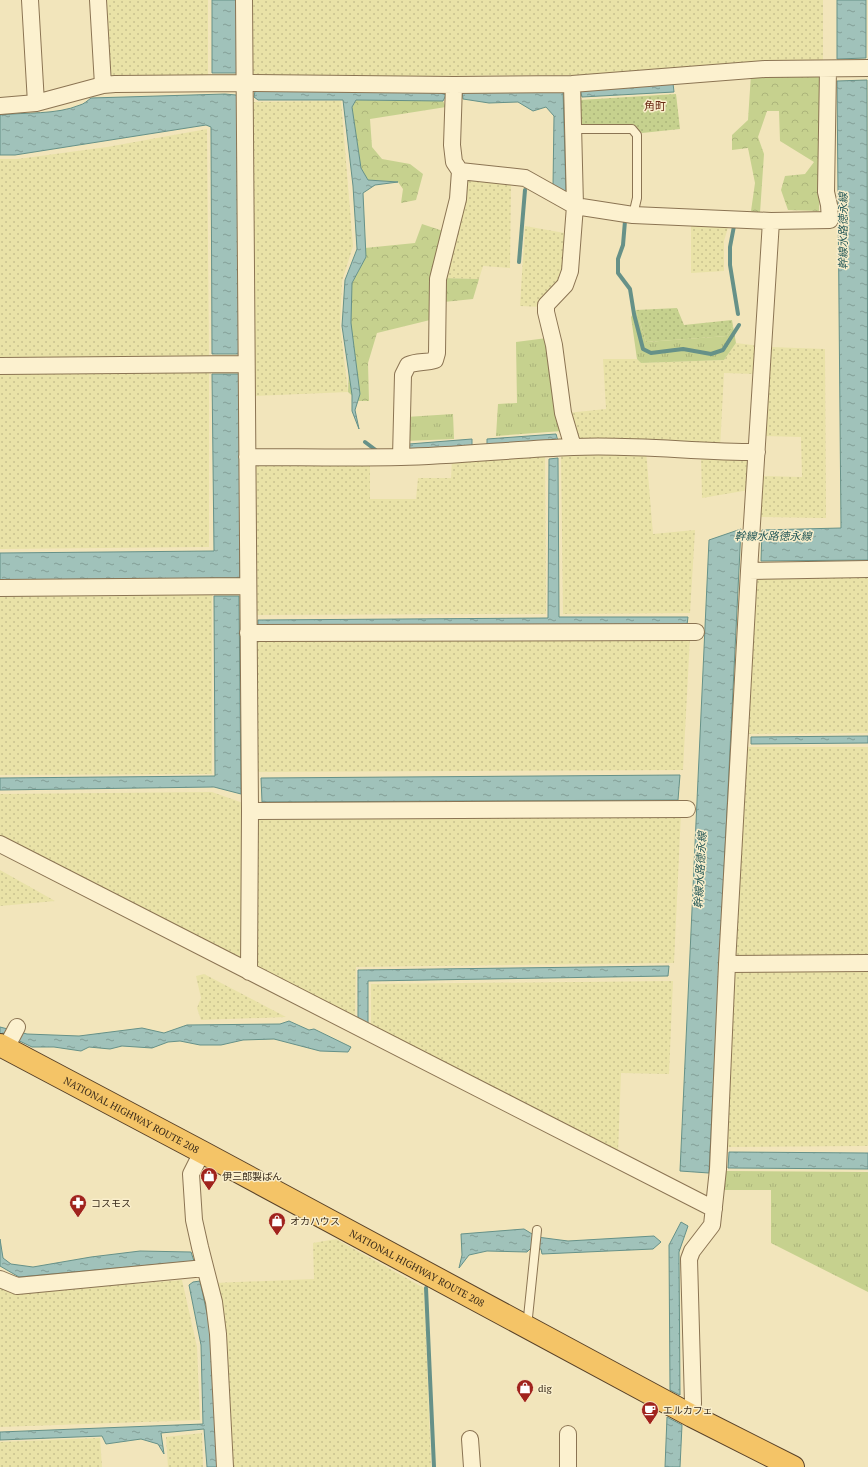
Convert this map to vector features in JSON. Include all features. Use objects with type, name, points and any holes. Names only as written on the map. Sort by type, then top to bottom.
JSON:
[{"type":"highway","name":"NATIONAL HIGHWAY ROUTE 208","points":[[8,1040],[202,1152],[692,1416],[793,1467]]},
{"type":"street","points":[[30,0],[36,103]]},
{"type":"street","points":[[98,0],[103,85]]},
{"type":"street","points":[[244,0],[244,83],[232,364],[247,457],[233,587],[248,633],[250,810],[249,972]]},
{"type":"street","points":[[0,106],[36,103],[103,85],[224,83],[454,85],[572,84],[765,69],[857,68]]},
{"type":"street","points":[[460,171],[526,178],[575,206],[634,215],[771,221],[830,220],[829,204],[826,192],[828,69]]},
{"type":"street","points":[[572,84],[575,206],[570,271],[565,285],[546,305],[546,312],[554,345],[563,413],[573,446]]},
{"type":"street","points":[[401,457],[404,375],[408,365],[414,362],[429,362],[435,360],[437,353],[438,279],[458,199],[460,171],[454,162],[452,145],[454,85]]},
{"type":"street","points":[[692,1416],[693,1403],[689,1259],[692,1251],[712,1225],[718,1169],[727,964],[751,538],[771,221]]},
{"type":"street","points":[[0,366],[232,364]]},
{"type":"street","points":[[247,457],[401,457],[573,446],[642,446],[720,452],[757,452]]},
{"type":"street","points":[[750,563],[868,569]]},
{"type":"street","points":[[0,588],[233,587]]},
{"type":"street","points":[[248,633],[696,632]]},
{"type":"street","points":[[250,810],[687,808]]},
{"type":"street","points":[[0,844],[714,1209]]},
{"type":"street","points":[[727,964],[868,963]]},
{"type":"street","points":[[202,1152],[191,1174],[194,1220],[214,1302],[218,1334],[225,1467]]},
{"type":"street","points":[[0,1279],[17,1286],[205,1268]]},
{"type":"street","points":[[568,1434],[568,1467]]},
{"type":"street","points":[[470,1440],[472,1467]]},
{"type":"lane","points":[[573,129],[632,129],[637,135],[637,198],[634,215]]},
{"type":"lane","points":[[527,1327],[536,1230]]},
{"type":"shaded area","points":[[102,0],[208,0],[208,76],[107,80]]},
{"type":"shaded area","points":[[251,0],[823,0],[823,61],[579,75],[252,77]]},
{"type":"shaded area","points":[[341,101],[353,246],[342,281],[340,325],[348,392],[251,396],[251,102]]},
{"type":"shaded area","points":[[207,129],[209,359],[0,361],[0,159],[18,159],[107,147]]},
{"type":"shaded area","points":[[463,176],[511,183],[510,268],[483,266],[479,279],[441,278]]},
{"type":"shaded area","points":[[691,220],[729,224],[724,241],[724,271],[691,273]]},
{"type":"shaded area","points":[[525,226],[570,234],[564,280],[542,307],[520,306]]},
{"type":"shaded area","points":[[736,343],[760,346],[757,374],[724,373],[720,448],[580,441],[567,413],[606,409],[603,359],[637,359],[641,363],[724,360]]},
{"type":"shaded area","points":[[770,347],[825,349],[826,518],[758,517],[759,476],[802,477],[801,437],[764,436]]},
{"type":"shaded area","points":[[209,369],[209,547],[0,549],[0,370]]},
{"type":"shaded area","points":[[646,451],[653,534],[695,530],[690,613],[563,614],[561,453]]},
{"type":"shaded area","points":[[545,454],[546,614],[255,615],[254,462],[370,461],[370,499],[416,499],[418,478],[451,478],[452,459]]},
{"type":"shaded area","points":[[701,455],[751,458],[749,490],[702,498]]},
{"type":"shaded area","points":[[868,575],[868,733],[746,734],[754,578]]},
{"type":"shaded area","points":[[212,592],[212,774],[0,775],[0,594]]},
{"type":"shaded area","points":[[690,637],[683,770],[256,772],[255,639]]},
{"type":"shaded area","points":[[745,747],[868,747],[868,957],[736,958]]},
{"type":"shaded area","points":[[212,792],[243,803],[242,961],[0,836],[0,794]]},
{"type":"shaded area","points":[[681,813],[674,963],[356,967],[355,1018],[257,968],[257,815]]},
{"type":"shaded area","points":[[0,870],[55,901],[0,906]]},
{"type":"shaded area","points":[[868,969],[868,1146],[727,1147],[735,970]]},
{"type":"shaded area","points":[[204,974],[286,1017],[201,1020],[197,1008],[201,998],[196,976]]},
{"type":"shaded area","points":[[673,981],[669,1074],[621,1073],[618,1153],[371,1027],[371,984]]},
{"type":"shaded area","points":[[336,1239],[424,1288],[431,1467],[229,1467],[214,1283],[314,1279],[313,1243]]},
{"type":"shaded area","points":[[182,1280],[197,1347],[200,1420],[0,1427],[0,1284],[18,1293]]},
{"type":"shaded area","points":[[202,1433],[203,1467],[168,1467],[166,1437]]},
{"type":"shaded area","points":[[100,1438],[102,1467],[0,1467],[0,1442]]},
{"type":"green space","points":[[751,74],[822,75],[819,211],[788,210],[781,190],[785,176],[805,174],[814,162],[780,141],[779,111],[767,111],[758,137],[764,154],[760,213],[751,211],[755,183],[748,148],[732,150],[732,135],[748,120]]},
{"type":"green space","points":[[676,94],[680,129],[642,133],[632,126],[580,126],[580,100]]},
{"type":"green space","points":[[356,100],[443,101],[446,107],[370,119],[372,147],[382,159],[410,164],[423,174],[416,200],[401,203],[403,189],[398,182],[368,180],[361,168],[352,108]]},
{"type":"green space","points":[[422,224],[446,232],[441,278],[479,279],[473,299],[434,303],[430,320],[377,333],[368,363],[369,401],[358,401],[348,392],[352,283],[366,257],[365,248],[415,243]]},
{"type":"green space","points":[[677,308],[684,325],[732,320],[733,326],[727,336],[646,342],[636,310]]},
{"type":"green space","points":[[636,310],[646,342],[727,336],[733,326],[736,343],[724,360],[641,363],[637,359],[631,317]]},
{"type":"green space","points":[[547,338],[562,431],[496,436],[498,404],[517,403],[516,342]]},
{"type":"green space","points":[[453,414],[454,439],[406,441],[406,417]]},
{"type":"green space","points":[[724,1171],[868,1172],[868,1292],[771,1243],[771,1190],[722,1190]]},
{"type":"water","points":[[212,0],[237,0],[238,73],[212,73]]},
{"type":"water","points":[[837,0],[866,0],[866,58],[837,59]]},
{"type":"water","name":"幹線水路徳永線","points":[[867,80],[868,560],[761,561],[762,530],[841,528],[837,81]]},
{"type":"water","points":[[673,83],[674,92],[582,97],[580,89]]},
{"type":"water","points":[[563,90],[566,192],[553,186],[554,116],[546,107],[533,111],[518,102],[489,103],[463,99],[462,92]]},
{"type":"water","points":[[255,91],[438,92],[446,95],[443,101],[356,100],[352,107],[361,168],[368,180],[398,182],[375,185],[363,193],[366,257],[352,283],[351,323],[360,394],[355,410],[359,429],[352,411],[352,395],[342,326],[345,280],[357,249],[353,186],[343,100],[258,100],[254,97]]},
{"type":"water","points":[[225,94],[236,95],[238,98],[239,354],[212,354],[211,127],[206,125],[15,155],[0,155],[0,115],[41,113],[61,110],[81,105],[91,98]]},
{"type":"water","points":[[212,374],[239,374],[240,578],[0,580],[0,553],[214,551]]},
{"type":"water","points":[[556,434],[558,441],[487,447],[487,439]]},
{"type":"water","points":[[472,439],[472,448],[410,452],[409,444]]},
{"type":"water","points":[[558,458],[559,617],[688,617],[687,625],[258,627],[258,620],[548,618],[549,459]]},
{"type":"water","name":"幹線水路徳永線","points":[[741,529],[709,1173],[680,1171],[709,540]]},
{"type":"water","points":[[214,596],[239,596],[241,794],[214,787],[0,790],[0,778],[215,776]]},
{"type":"water","points":[[868,736],[868,743],[751,744],[751,737]]},
{"type":"water","points":[[680,775],[678,800],[262,802],[261,778]]},
{"type":"water","points":[[669,966],[668,976],[368,981],[368,1025],[358,1020],[358,970]]},
{"type":"water","points":[[289,1021],[309,1030],[314,1029],[351,1047],[348,1052],[320,1051],[274,1039],[243,1040],[221,1045],[200,1045],[180,1041],[168,1042],[152,1048],[122,1046],[110,1049],[89,1047],[81,1051],[54,1047],[32,1047],[3,1033],[0,1034],[0,1027],[27,1034],[79,1036],[142,1028],[164,1033],[187,1025],[280,1024]]},
{"type":"water","points":[[729,1152],[868,1153],[868,1169],[728,1168]]},
{"type":"water","points":[[681,1222],[688,1226],[679,1252],[680,1395],[670,1390],[669,1245]]},
{"type":"water","points":[[524,1229],[537,1237],[568,1241],[654,1236],[661,1242],[653,1249],[542,1254],[541,1249],[531,1248],[527,1252],[487,1251],[469,1255],[459,1268],[462,1255],[461,1234]]},
{"type":"water","points":[[0,1239],[3,1258],[11,1264],[33,1267],[91,1257],[140,1251],[191,1252],[194,1261],[19,1277],[0,1266]]},
{"type":"water","points":[[200,1281],[211,1332],[217,1467],[207,1467],[204,1429],[161,1433],[164,1454],[158,1444],[141,1439],[106,1444],[102,1436],[0,1440],[0,1432],[203,1424],[201,1345],[189,1285],[193,1282]]},
{"type":"water","points":[[667,1417],[682,1425],[680,1467],[665,1467]]},
{"type":"waterway","points":[[519,262],[525,190]]},
{"type":"waterway","points":[[625,221],[623,245],[618,259],[618,273],[630,289],[634,314],[643,349],[651,353],[683,349],[711,354],[723,350],[739,325]]},
{"type":"waterway","points":[[734,226],[730,247],[730,265],[738,314]]},
{"type":"waterway","points":[[365,442],[379,451]]},
{"type":"waterway","points":[[426,1288],[434,1467]]},
{"type":"place","name":"伊三郎製ぱん","points":[[209,1191]]},
{"type":"place","name":"コスモス","points":[[78,1218]]},
{"type":"place","name":"オカハウス","points":[[277,1236]]},
{"type":"place","name":"dig","points":[[525,1403]]},
{"type":"place","name":"エルカフェ","points":[[650,1425]]},
{"type":"district","name":"角町","points":[[655,106]]}]
